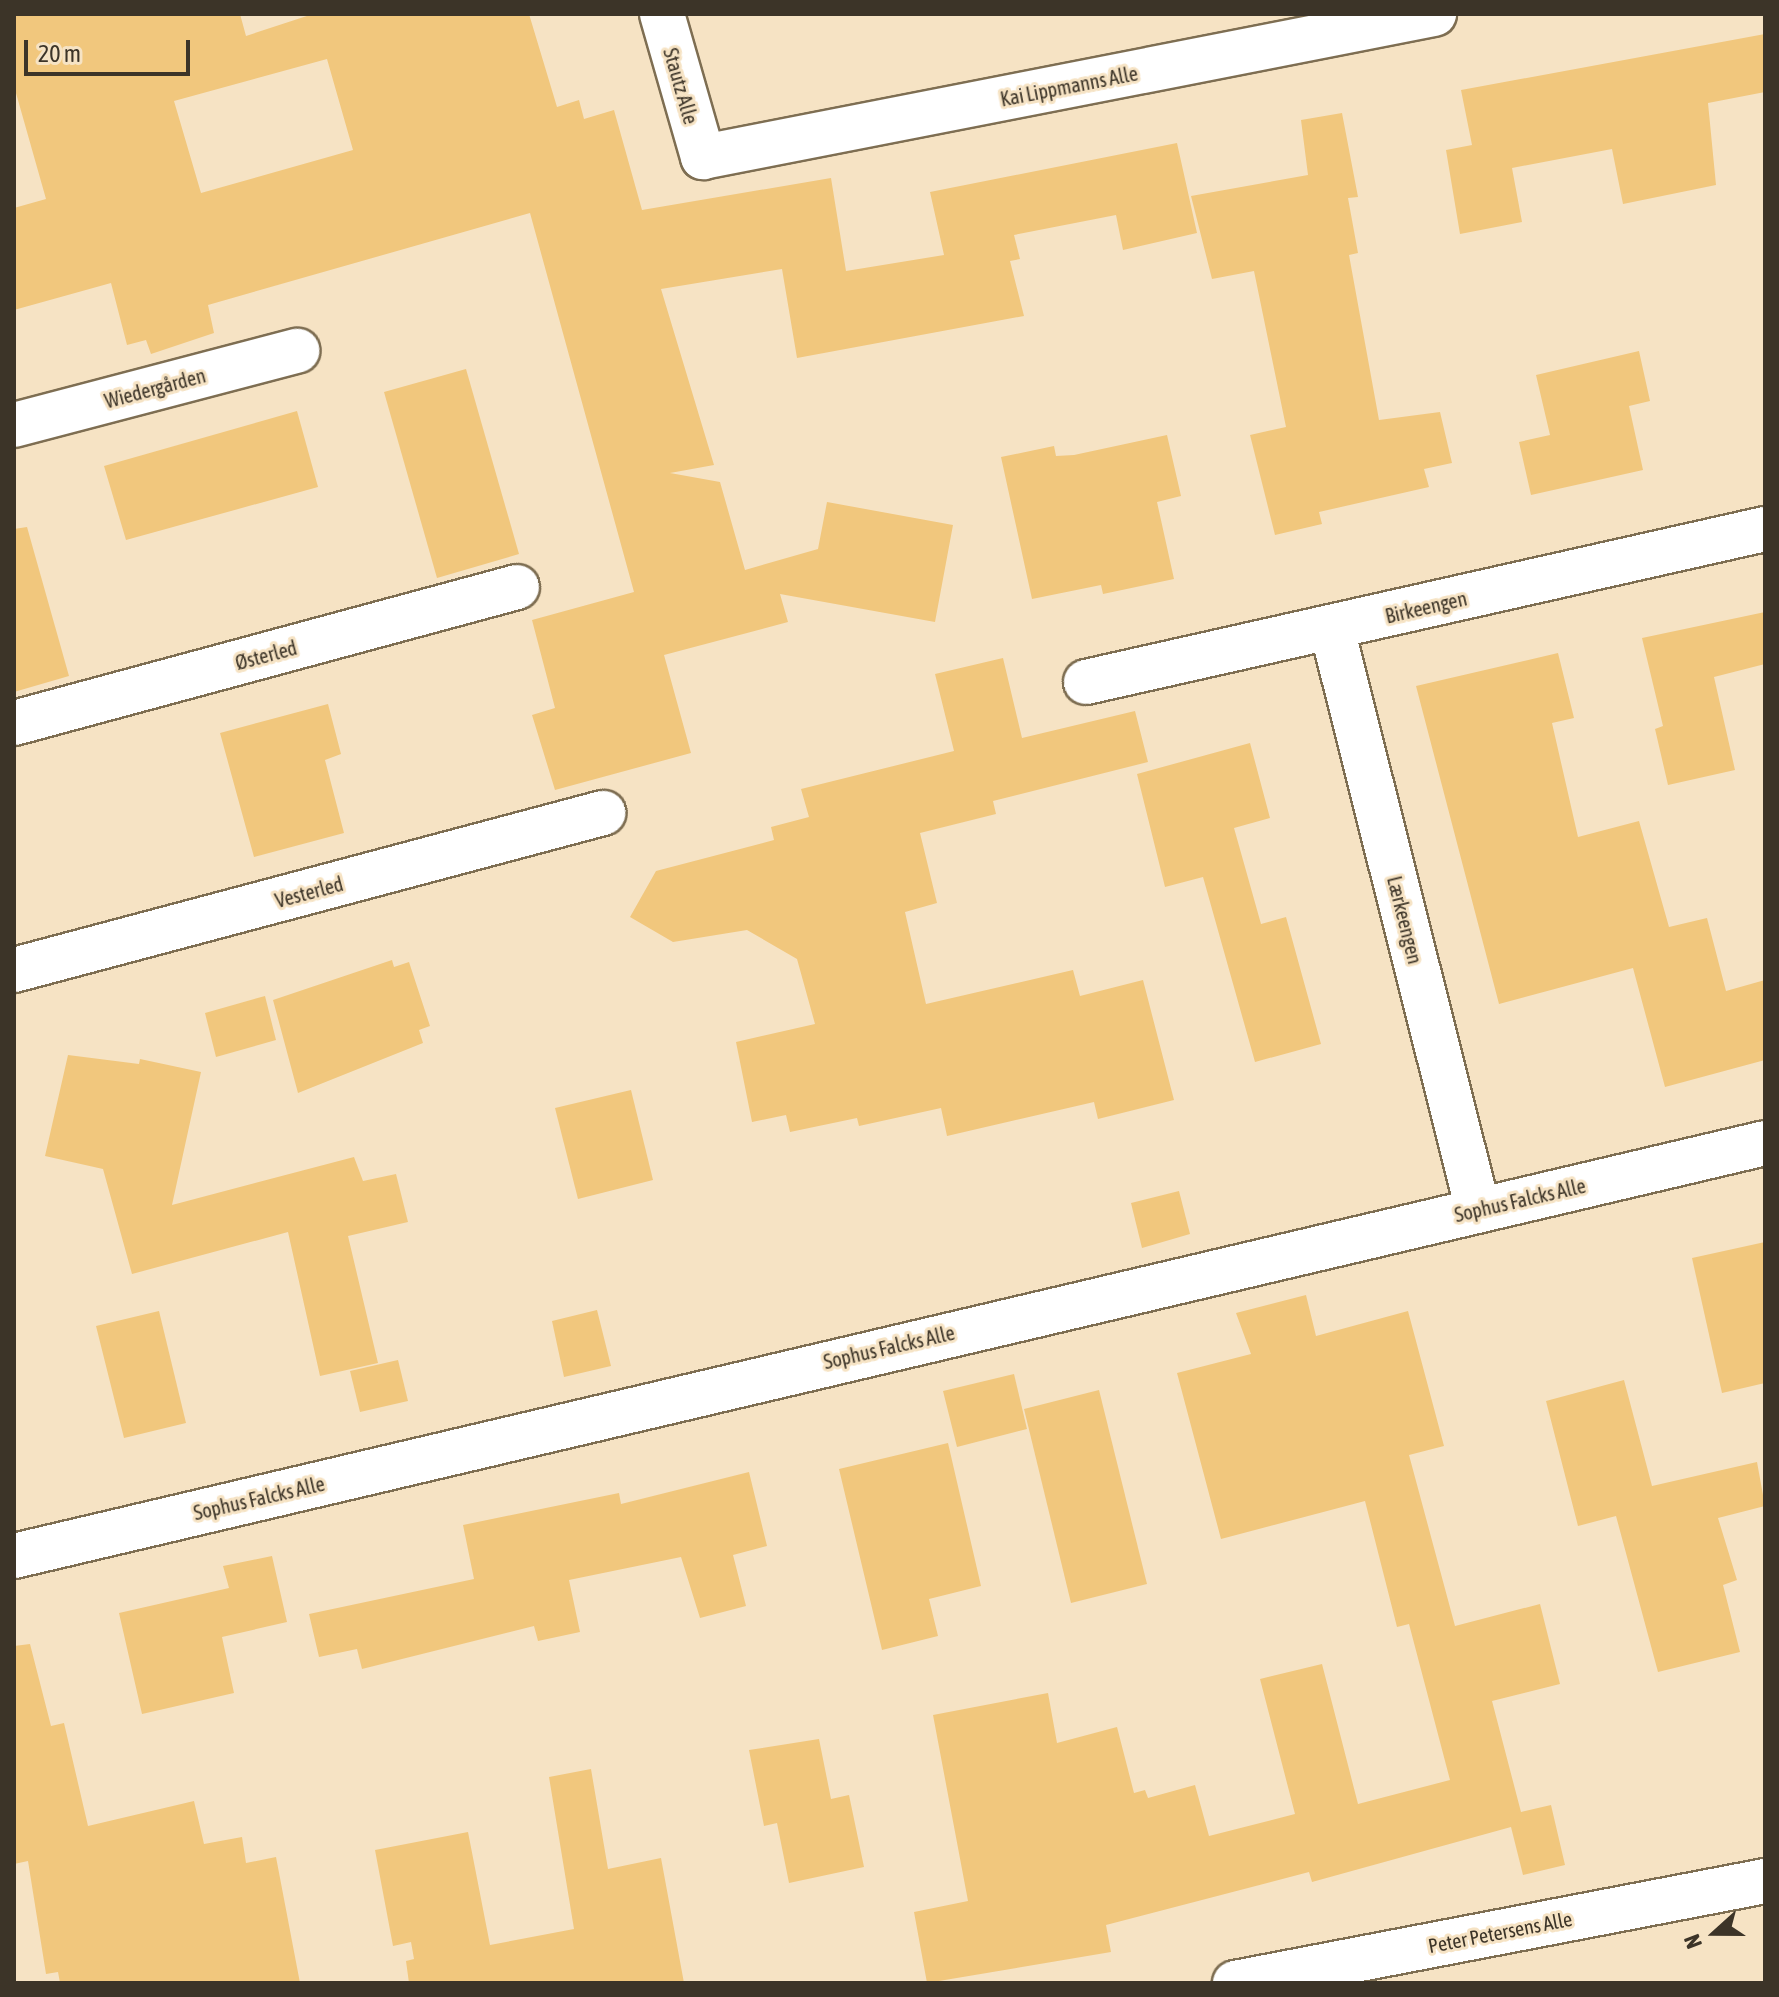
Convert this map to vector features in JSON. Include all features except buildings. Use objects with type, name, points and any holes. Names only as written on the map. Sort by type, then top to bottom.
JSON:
[{"type":"street","name":"Stautz Alle","points":[[662,14],[703,157]]},
{"type":"street","name":"Kai Lippmanns Alle","points":[[703,157],[1434,14]]},
{"type":"street","name":"Wiedergården","points":[[14,425],[297,351]]},
{"type":"street","name":"Birkeengen","points":[[1086,682],[1765,529]]},
{"type":"street","name":"Østerled","points":[[14,723],[517,587]]},
{"type":"street","name":"Lærkeengen","points":[[1332,629],[1478,1210]]},
{"type":"street","name":"Vesterled","points":[[14,970],[603,813]]},
{"type":"street","name":"Sophus Falcks Alle","points":[[14,1556],[1765,1143]]},
{"type":"street","name":"Peter Petersens Alle","points":[[1235,1983],[1765,1881]]}]
